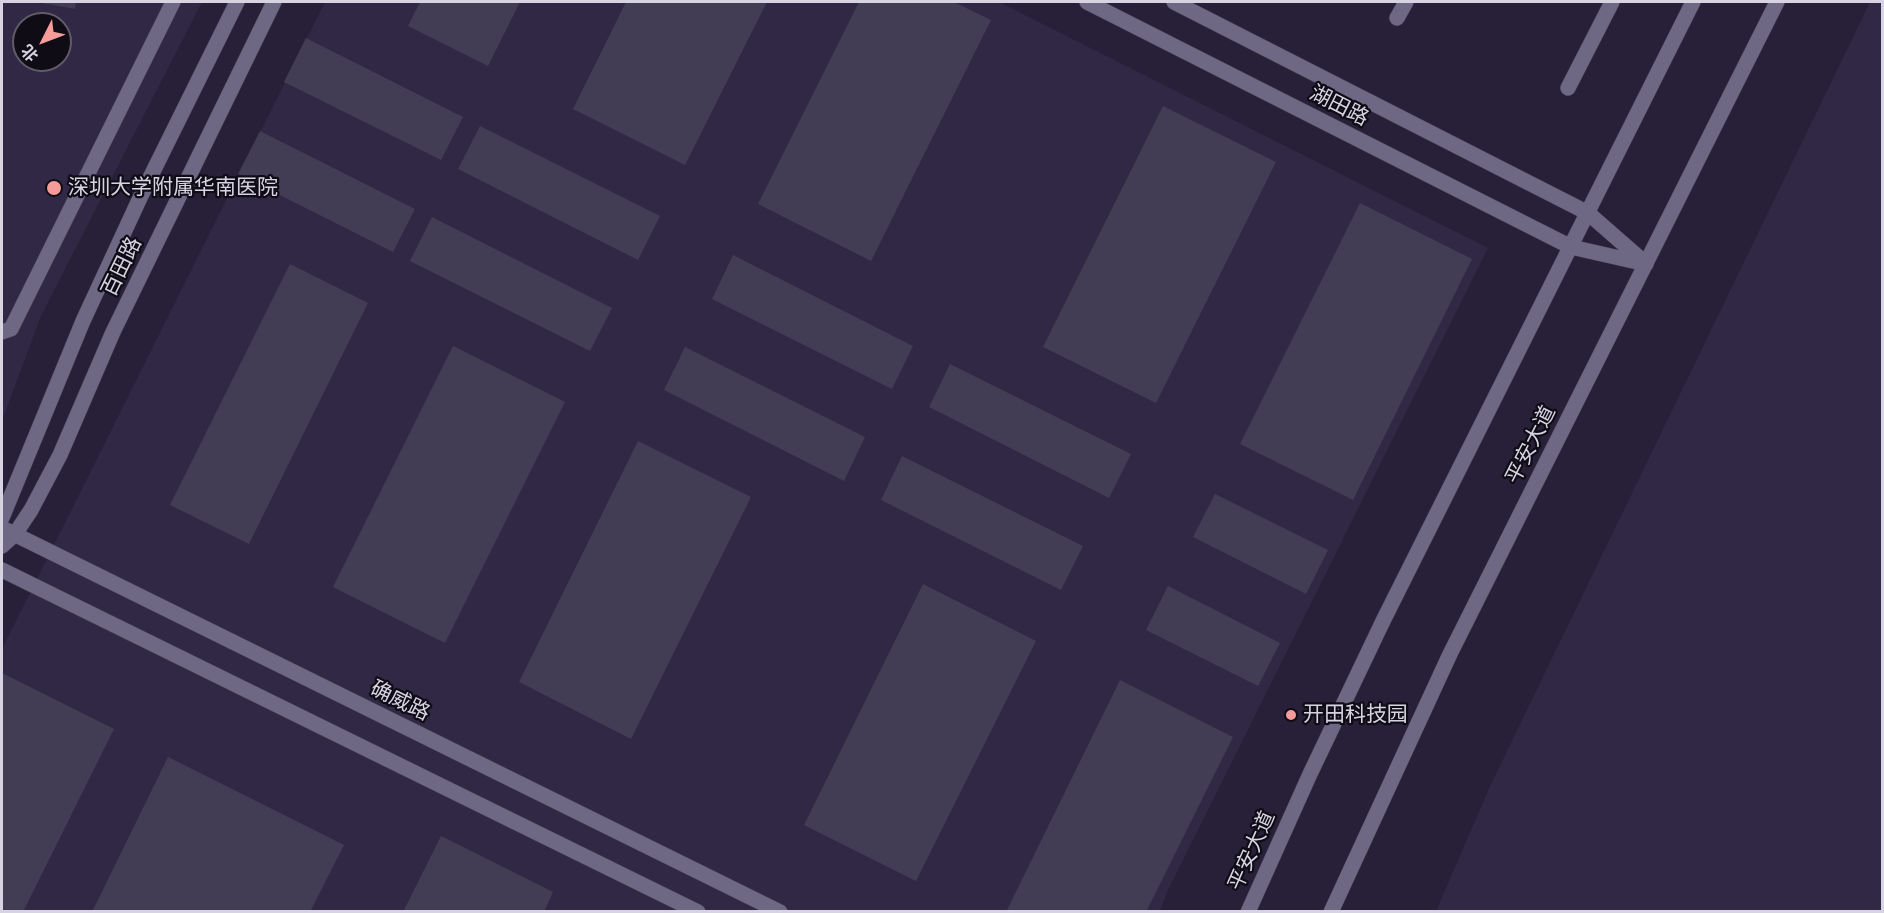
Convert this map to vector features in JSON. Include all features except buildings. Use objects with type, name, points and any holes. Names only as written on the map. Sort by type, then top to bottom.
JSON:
[{"type":"street","points":[[2,332],[11,329],[174,2]]},
{"type":"street","name":"百田路","points":[[2,518],[83,321],[139,200],[237,2]]},
{"type":"street","name":"百田路","points":[[2,546],[8,531],[31,510],[60,455],[118,322],[274,2]]},
{"type":"street","name":"湖田路","points":[[1087,2],[1571,247],[1646,264]]},
{"type":"street","name":"湖田路","points":[[1174,2],[1588,213],[1646,264]]},
{"type":"street","points":[[1397,18],[1406,2]]},
{"type":"street","points":[[1568,88],[1612,2]]},
{"type":"street","name":"平安大道","points":[[1248,912],[1378,631],[1693,2]]},
{"type":"street","name":"平安大道","points":[[1331,912],[1450,654],[1777,2]]},
{"type":"street","name":"确威路","points":[[8,531],[780,912]]},
{"type":"street","points":[[2,570],[698,912]]},
{"type":"shaded area","name":"深圳大学附属华南医院","points":[[2,2],[202,2],[41,316],[2,421]]},
{"type":"shaded area","points":[[325,2],[999,2],[1488,248],[1168,890],[1160,911],[2,911],[2,649]]},
{"type":"shaded area","points":[[1870,2],[1882,2],[1882,911],[1436,911],[1491,784]]},
{"type":"place","name":"深圳大学附属华南医院","points":[[54,188]]},
{"type":"place","name":"开田科技园","points":[[1291,715]]}]
